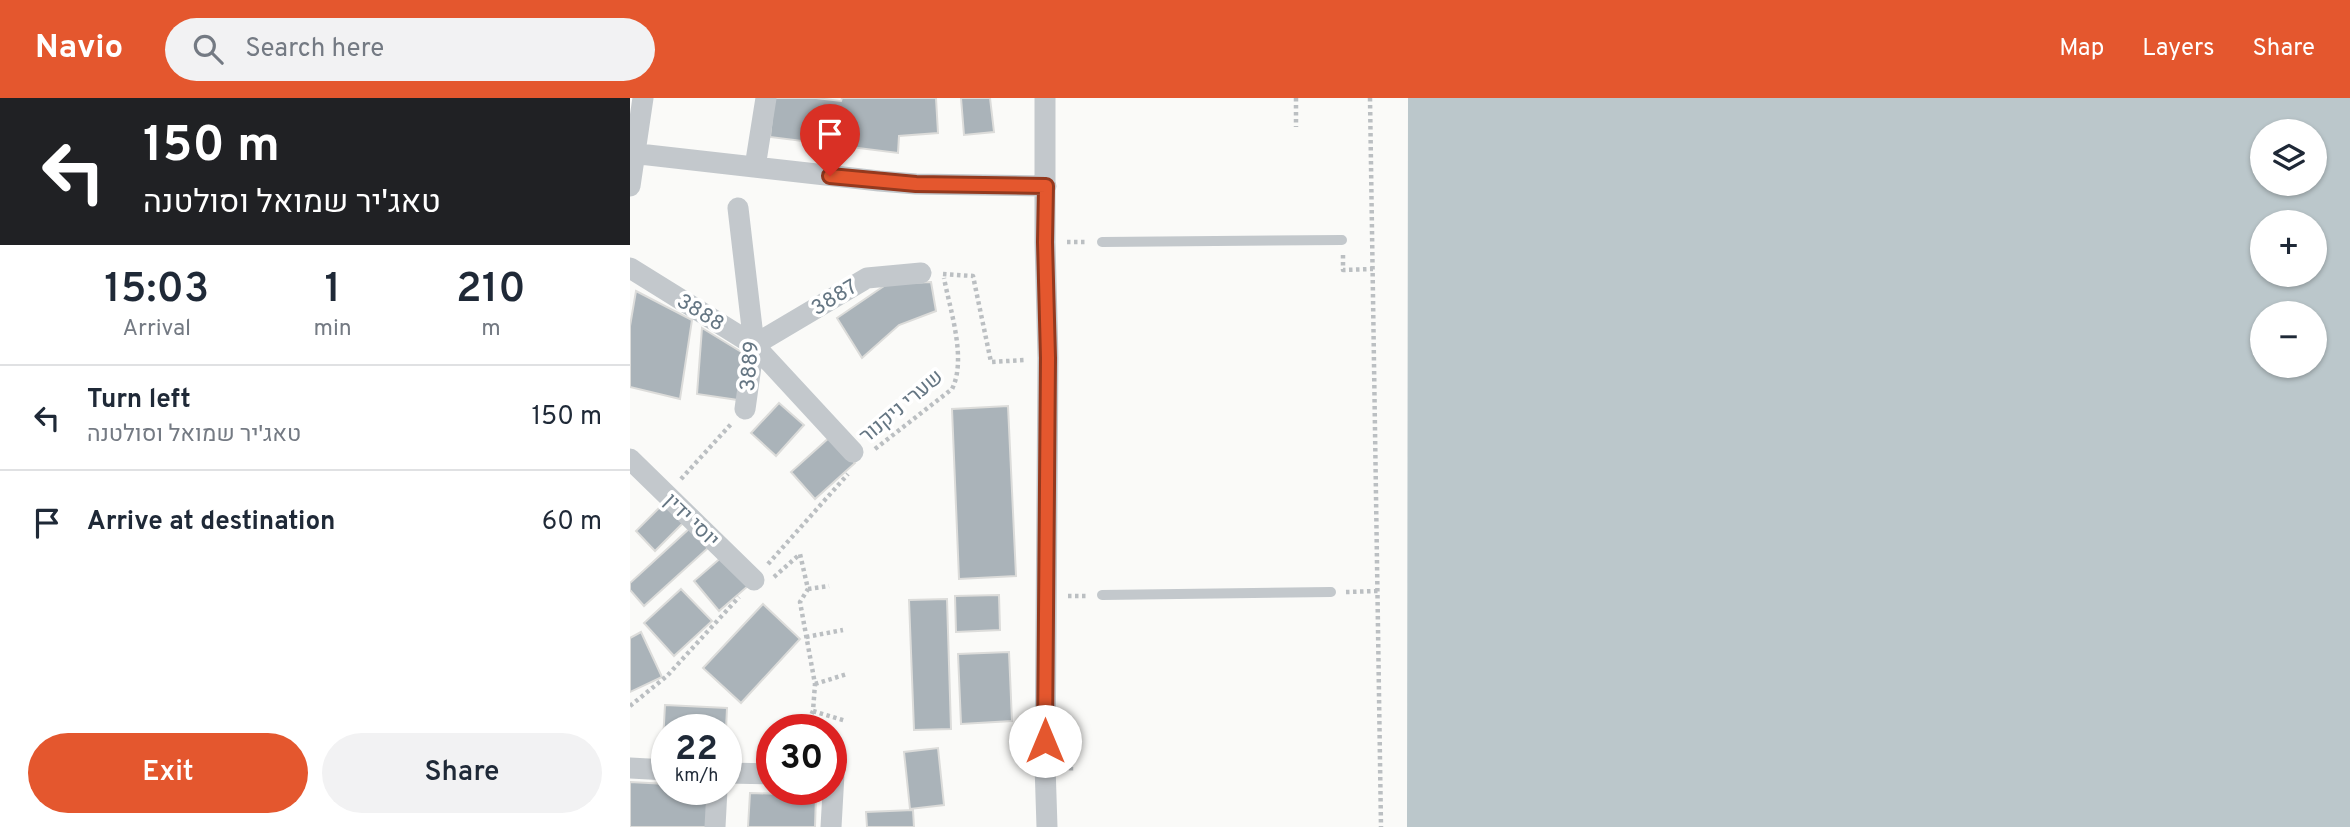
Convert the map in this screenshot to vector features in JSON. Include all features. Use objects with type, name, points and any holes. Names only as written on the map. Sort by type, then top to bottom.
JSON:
[{"type":"street","points":[[630,186],[643,98]]},
{"type":"street","points":[[755,167],[766,98]]},
{"type":"street","points":[[1045,98],[1048,358],[1045,752],[1047,827]]},
{"type":"street","points":[[633,153],[916,184],[1046,186]]},
{"type":"street","name":"3889","points":[[738,208],[754,345],[745,409]]},
{"type":"street","name":"3888","points":[[630,268],[754,345],[858,458]]},
{"type":"street","name":"3887","points":[[754,345],[867,278],[921,273]]},
{"type":"street","name":"יוסי ידין","points":[[630,459],[666,495],[762,580]]},
{"type":"street","points":[[630,768],[651,769]]},
{"type":"street","points":[[715,827],[716,805]]},
{"type":"street","points":[[831,827],[832,805]]},
{"type":"lane","points":[[1102,242],[1342,240]]},
{"type":"lane","points":[[1102,595],[1331,592]]},
{"type":"path","points":[[1296,98],[1296,127]]},
{"type":"path","points":[[1370,98],[1381,827]]},
{"type":"path","points":[[1342,240],[1343,270],[1373,269]]},
{"type":"path","name":"שערי ניקנור","points":[[788,541],[858,458],[952,389],[958,378],[958,351],[943,274],[973,275],[991,362],[1048,358]]},
{"type":"path","name":"3889","points":[[666,495],[745,409]]},
{"type":"path","points":[[762,580],[800,554],[808,589],[800,602],[815,684],[812,714]]},
{"type":"path","points":[[808,589],[829,586]]},
{"type":"path","points":[[1331,592],[1378,591]]},
{"type":"path","points":[[630,706],[667,676],[733,602]]},
{"type":"path","points":[[806,637],[843,630]]},
{"type":"path","points":[[815,684],[847,674]]},
{"type":"path","points":[[813,711],[823,714]]},
{"type":"shaded area","points":[[1408,98],[2350,98],[2350,827],[1407,827]]},
{"type":"building","points":[[774,98],[841,101],[842,98],[936,98],[938,133],[899,136],[898,153],[770,137]]},
{"type":"building","points":[[961,98],[990,98],[994,132],[964,135]]},
{"type":"building","points":[[931,282],[936,311],[899,325],[862,358],[837,318],[887,284]]},
{"type":"building","points":[[636,291],[692,320],[680,399],[630,387],[630,326]]},
{"type":"building","points":[[702,328],[743,353],[738,400],[697,394]]},
{"type":"building","points":[[779,403],[804,425],[776,456],[751,433]]},
{"type":"building","points":[[1008,406],[1016,576],[959,579],[952,409]]},
{"type":"building","points":[[831,436],[855,463],[815,499],[791,472]]},
{"type":"building","points":[[664,503],[684,522],[655,551],[636,531]]},
{"type":"building","points":[[690,528],[708,548],[644,606],[630,590],[630,583]]},
{"type":"building","points":[[723,556],[748,586],[719,611],[694,581]]},
{"type":"building","points":[[681,589],[712,621],[674,656],[644,623]]},
{"type":"building","points":[[999,595],[1000,630],[956,632],[955,596]]},
{"type":"building","points":[[947,599],[951,729],[914,730],[909,600]]},
{"type":"building","points":[[763,604],[800,639],[741,703],[703,668]]},
{"type":"building","points":[[641,632],[662,677],[630,692],[630,638]]},
{"type":"building","points":[[1009,652],[1012,721],[961,724],[958,654]]},
{"type":"building","points":[[665,705],[727,708],[727,714],[664,714]]},
{"type":"building","points":[[938,748],[944,805],[910,809],[904,752]]},
{"type":"building","points":[[630,782],[651,783],[651,805],[710,805],[709,827],[630,827]]},
{"type":"building","points":[[750,793],[756,793],[756,805],[816,805],[815,827],[748,827]]},
{"type":"building","points":[[913,810],[914,827],[867,827],[866,812]]},
{"type":"route","points":[[830,176],[916,184],[1046,186],[1048,358],[1045,741]]}]
